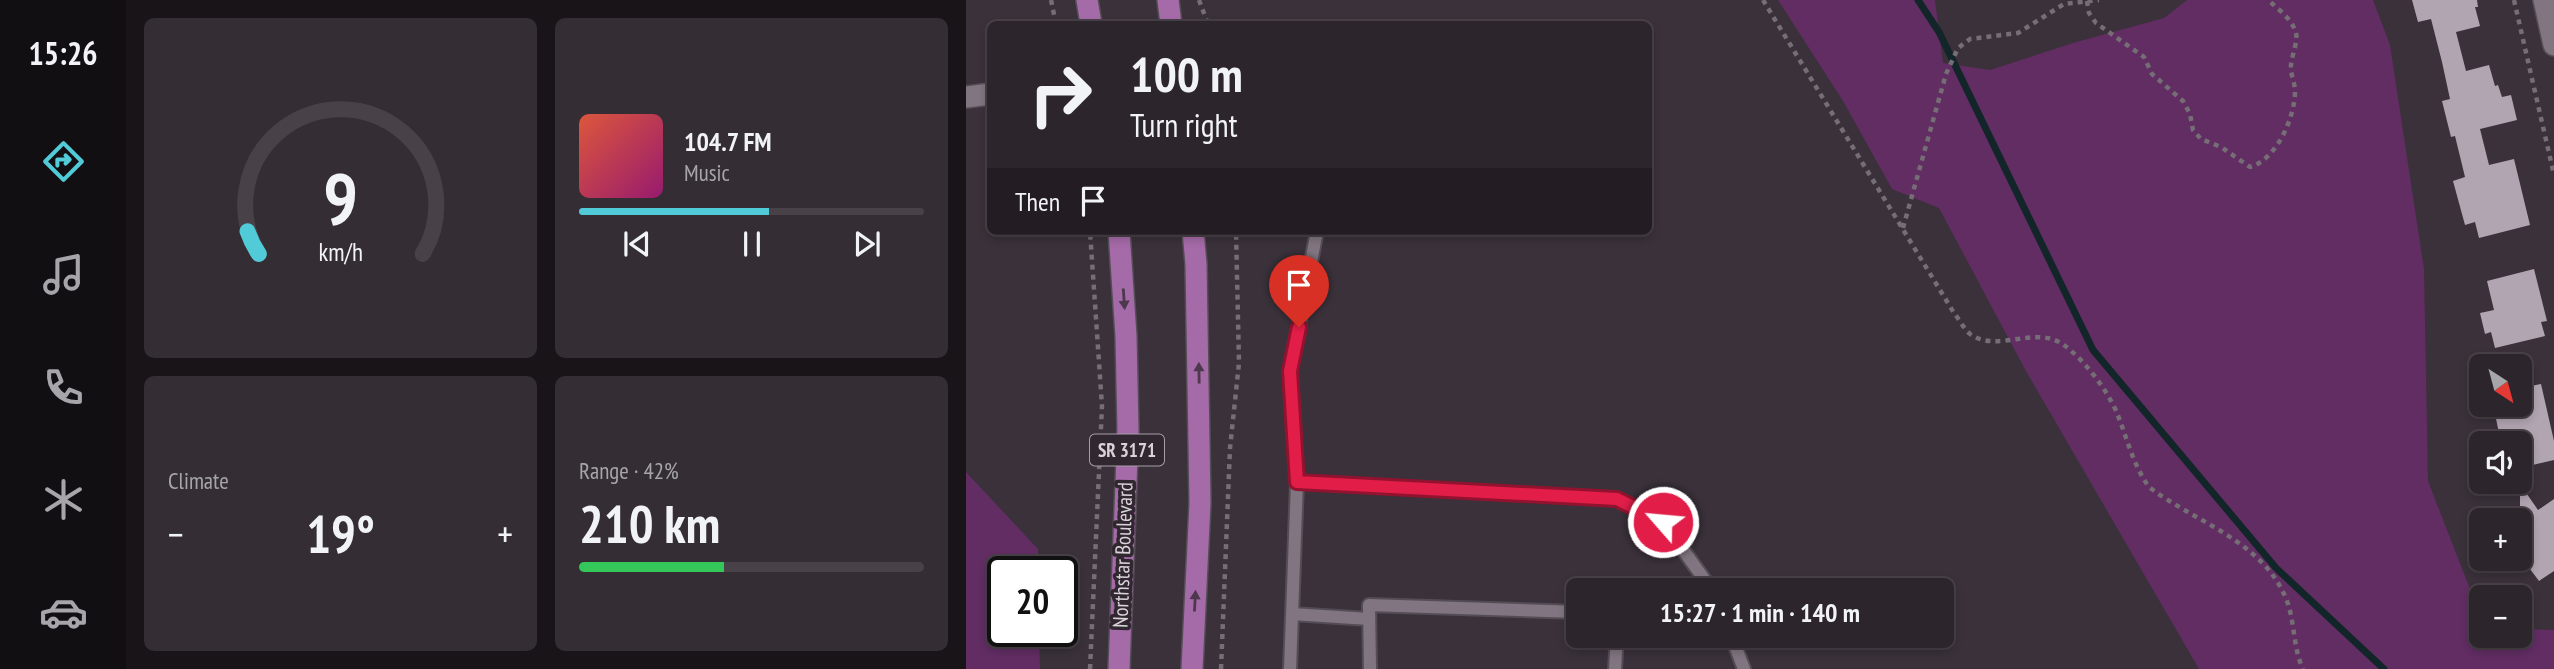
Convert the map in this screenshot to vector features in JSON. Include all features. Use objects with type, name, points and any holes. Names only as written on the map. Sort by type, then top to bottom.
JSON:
[{"type":"main road","points":[[1087,0],[1090,21]]},
{"type":"main road","points":[[1168,0],[1171,21]]},
{"type":"main road","name":"Northstar Boulevard","points":[[1119,235],[1126,336],[1128,430],[1119,669]]},
{"type":"main road","points":[[1192,669],[1200,503],[1193,235]]},
{"type":"street","points":[[2543,0],[2554,45]]},
{"type":"street","points":[[966,97],[987,94]]},
{"type":"lane","points":[[1290,669],[1297,482],[1290,371],[1316,235]]},
{"type":"lane","points":[[1297,482],[1617,499],[1663,522],[1703,578]]},
{"type":"lane","points":[[1370,669],[1369,605],[1566,612]]},
{"type":"lane","points":[[1292,614],[1369,619]]},
{"type":"lane","points":[[1615,669],[1617,648]]},
{"type":"lane","points":[[1736,648],[1745,669]]},
{"type":"path","points":[[1051,0],[1055,21]]},
{"type":"path","points":[[1199,0],[1207,21]]},
{"type":"path","points":[[1763,0],[1969,334],[1986,341],[2045,338],[2062,343],[2078,358],[2105,392],[2116,411],[2140,475],[2149,487],[2257,555],[2276,579],[2288,602],[2303,669]]},
{"type":"path","points":[[1902,229],[1946,74],[1958,47],[1970,39],[2018,33],[2064,4],[2099,0]]},
{"type":"path","points":[[2087,1],[2089,13],[2096,23],[2144,57],[2152,74],[2183,101],[2190,114],[2193,130],[2201,139],[2221,147],[2250,167],[2268,158],[2282,135],[2294,98],[2290,68],[2297,35],[2290,20],[2268,0]]},
{"type":"path","points":[[2514,0],[2554,175]]},
{"type":"path","points":[[1090,235],[1102,406],[1090,669]]},
{"type":"path","points":[[1221,669],[1230,448],[1239,363],[1236,235]]},
{"type":"shaded area","points":[[1778,0],[1935,0],[1943,63],[1990,70],[2073,43],[2164,18],[2187,0],[2373,0],[2390,45],[2424,269],[2428,481],[2469,586],[2469,648],[2532,648],[2532,629],[2554,630],[2554,669],[2199,669],[2027,373],[1939,208],[1892,189],[1843,101]]},
{"type":"shaded area","points":[[966,472],[1038,549],[1038,556],[987,556],[987,647],[1039,647],[1040,669],[966,669]]},
{"type":"building","points":[[2412,0],[2477,0],[2478,7],[2475,7],[2480,26],[2456,32],[2466,71],[2489,65],[2495,86],[2498,85],[2502,97],[2511,95],[2517,120],[2480,129],[2489,165],[2514,159],[2530,225],[2479,238],[2475,222],[2465,225],[2453,181],[2465,177],[2455,136],[2451,137],[2442,101],[2450,99],[2442,62],[2431,19],[2418,22]]},
{"type":"building","points":[[2534,269],[2547,321],[2541,322],[2545,336],[2495,348],[2491,332],[2485,334],[2480,313],[2494,310],[2487,281]]},
{"type":"building","points":[[2541,384],[2554,441],[2554,460],[2532,465],[2532,431],[2499,431],[2496,417],[2532,417],[2532,386]]},
{"type":"building","points":[[2520,494],[2527,494],[2538,510],[2554,499],[2554,571],[2539,581],[2532,571],[2532,508],[2520,508]]},
{"type":"waterway","points":[[1918,0],[1939,32],[2093,350],[2276,568],[2384,669]]},
{"type":"route","points":[[1299,327],[1290,371],[1297,482],[1617,499],[1663,522]]}]
